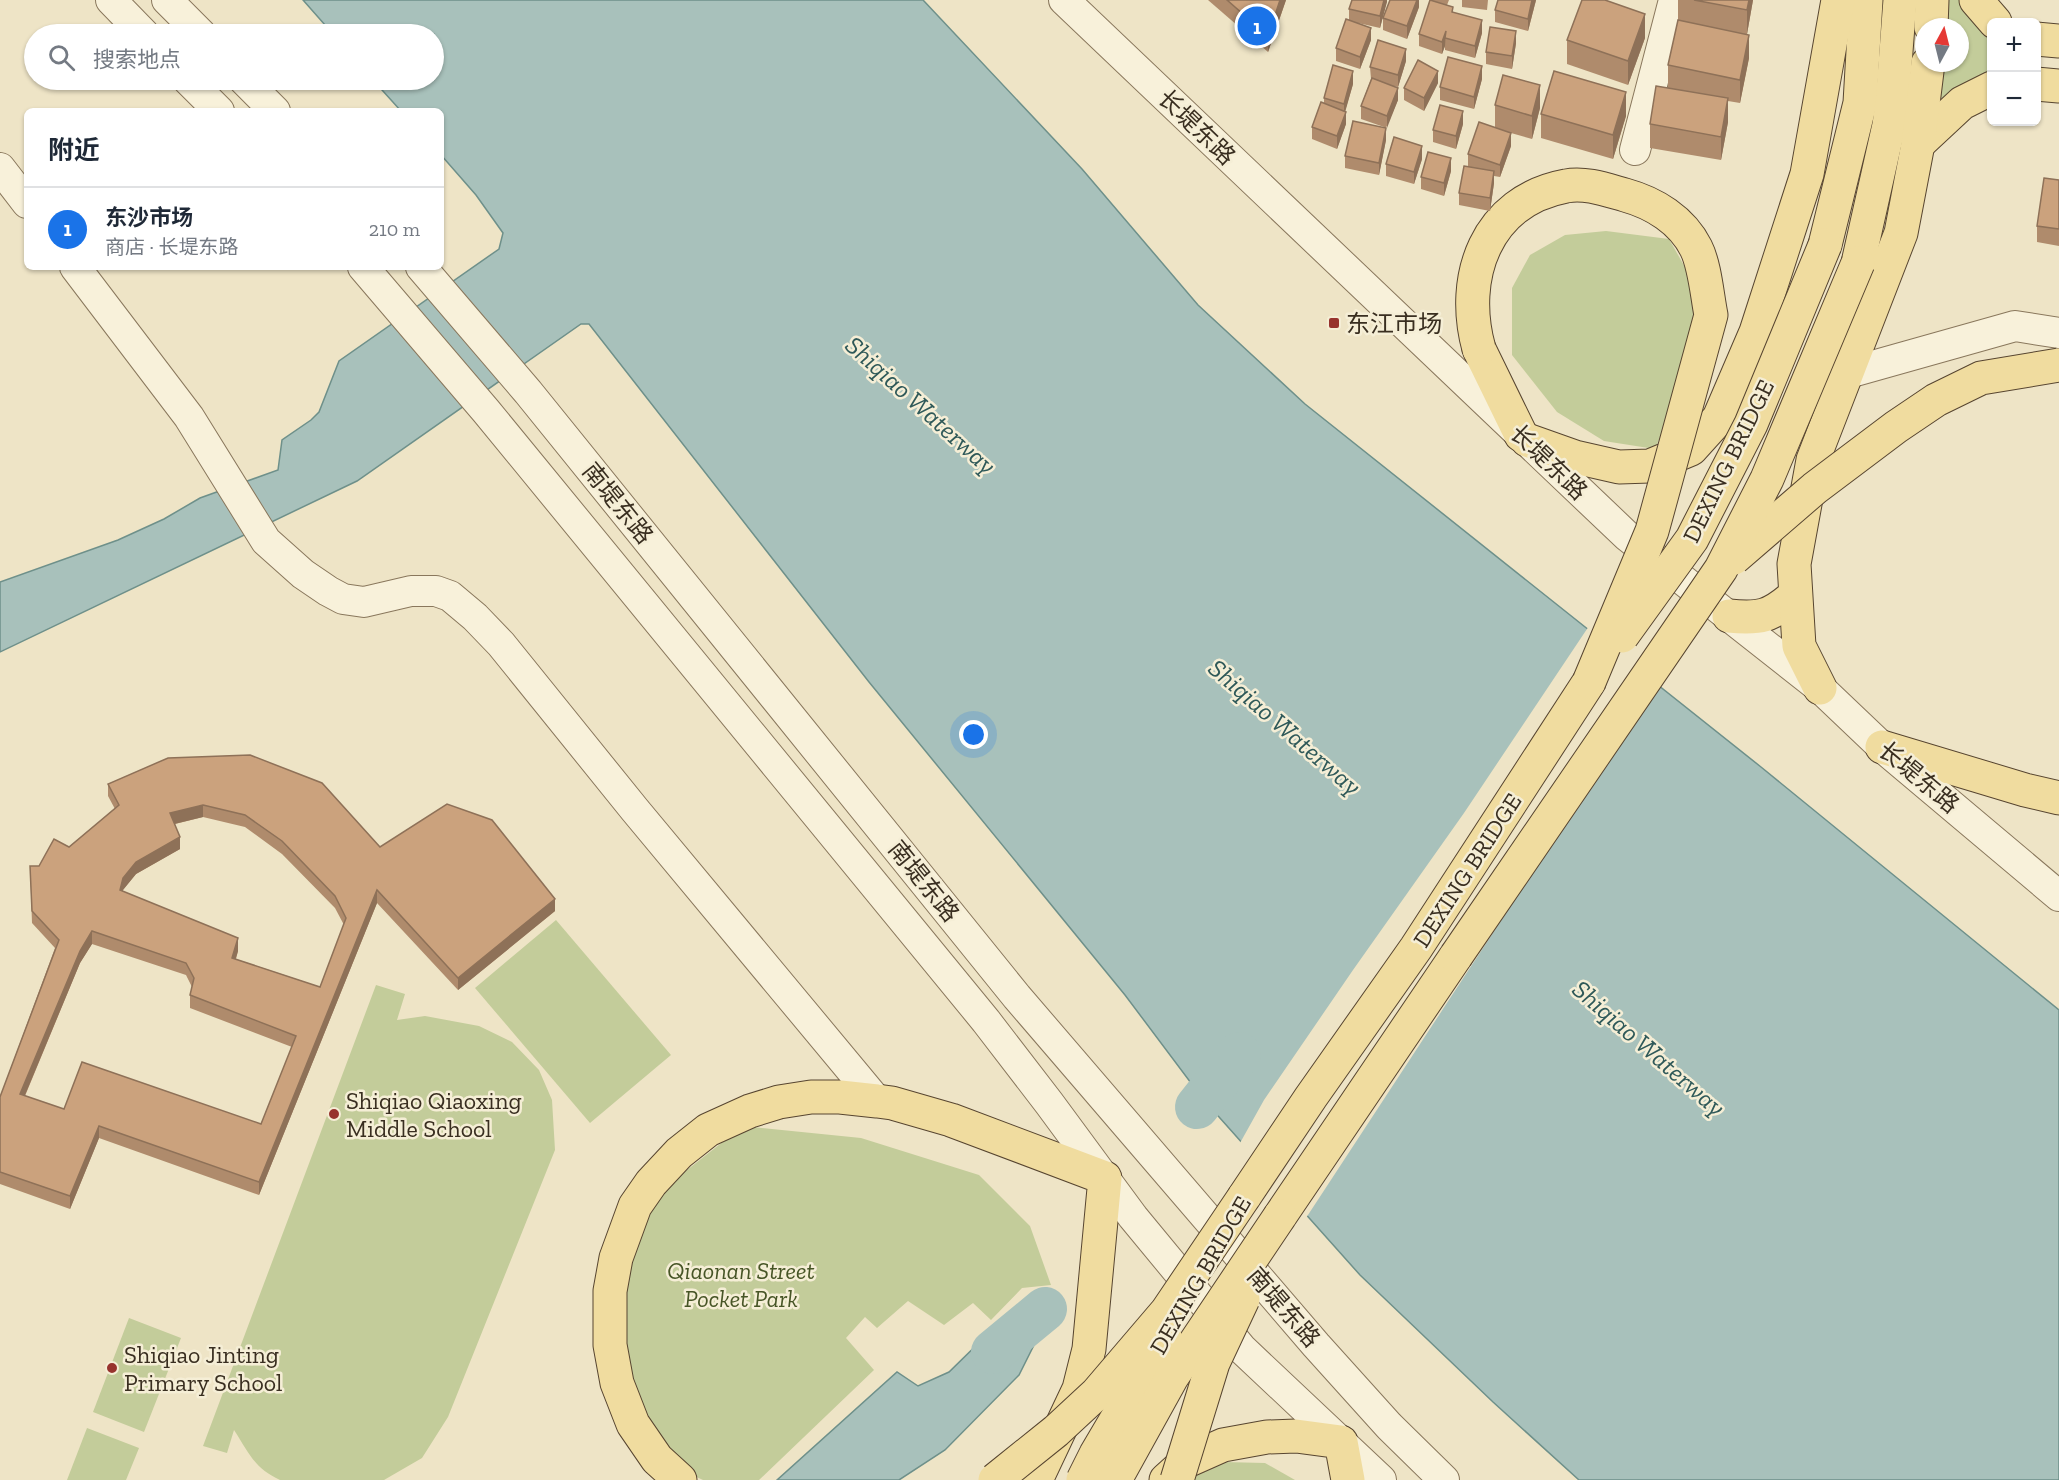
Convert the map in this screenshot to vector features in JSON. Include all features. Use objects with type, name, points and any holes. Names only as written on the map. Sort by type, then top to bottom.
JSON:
[{"type":"main road","points":[[1589,682],[1652,531],[1711,315],[1706,284],[1696,249],[1682,228],[1666,212],[1637,198],[1597,187],[1568,185],[1540,194],[1508,213],[1492,233],[1480,257],[1472,284],[1475,333],[1479,349],[1524,438],[1575,457],[1619,467],[1650,466],[1691,449],[1719,418],[1756,332],[1807,174],[1838,0]]},
{"type":"main road","name":"DEXING BRIDGE","points":[[1083,1480],[1244,1197],[1428,931],[1589,682],[1692,539],[1751,424],[1825,246],[1860,103],[1866,0]]},
{"type":"main road","name":"DEXING BRIDGE","points":[[1115,1480],[1172,1377],[1721,569],[1767,479],[1858,264],[1889,125],[1900,0]]},
{"type":"main road","points":[[1931,18],[1932,0]]},
{"type":"main road","points":[[1976,0],[1992,18]]},
{"type":"main road","points":[[2041,39],[2059,41]]},
{"type":"main road","points":[[1820,688],[1799,646],[1794,564],[1815,455],[1901,233],[1918,144],[1927,72]]},
{"type":"main road","points":[[2041,84],[2059,86]]},
{"type":"main road","points":[[1918,144],[1962,104],[1987,91]]},
{"type":"main road","points":[[1721,569],[1815,488],[1936,400],[1981,378],[2059,365]]},
{"type":"main road","points":[[1719,418],[1717,447],[1732,473],[1756,479],[1777,478],[1815,455]]},
{"type":"main road","points":[[1729,616],[1756,618],[1780,608],[1795,595]]},
{"type":"main road","points":[[1882,747],[2059,798]]},
{"type":"main road","points":[[680,1480],[657,1459],[633,1424],[617,1383],[610,1345],[610,1291],[616,1258],[635,1206],[651,1183],[679,1153],[708,1130],[750,1111],[779,1102],[811,1097],[840,1097],[892,1103],[951,1120],[1105,1178],[1089,1349],[1079,1389],[1036,1480]]},
{"type":"main road","points":[[995,1480],[1056,1431],[1097,1393],[1167,1311],[1244,1197]]},
{"type":"main road","points":[[1177,1480],[1213,1363],[1280,1216]]},
{"type":"main road","points":[[1166,1480],[1187,1461],[1223,1445],[1268,1437],[1296,1436],[1341,1442],[1348,1480]]},
{"type":"street","points":[[111,0],[134,24]]},
{"type":"street","points":[[167,0],[191,24]]},
{"type":"street","name":"长堤东路","points":[[1064,0],[1628,536],[1820,688],[1882,747],[2059,896]]},
{"type":"street","points":[[1635,150],[1674,0]]},
{"type":"street","points":[[198,90],[216,108]]},
{"type":"street","points":[[254,90],[272,108]]},
{"type":"street","points":[[0,168],[24,199]]},
{"type":"street","points":[[77,270],[189,417],[266,541],[303,574],[343,599],[364,602],[411,591],[436,591],[450,596],[475,617],[501,644],[634,810],[877,1101]]},
{"type":"street","name":"南堤东路","points":[[366,270],[486,411],[986,1021],[1133,1217],[1242,1349],[1381,1480]]},
{"type":"street","name":"南堤东路","points":[[424,270],[528,392],[1017,997],[1316,1345],[1389,1426],[1444,1480]]},
{"type":"street","points":[[1848,373],[2015,326],[2059,333]]},
{"type":"green space","points":[[1938,0],[1962,0],[1987,30],[1987,74],[1931,104],[1933,72],[1969,72],[1969,18],[1937,18]]},
{"type":"green space","points":[[1606,231],[1669,239],[1698,290],[1694,335],[1676,399],[1655,449],[1604,441],[1557,412],[1512,355],[1512,288],[1530,255],[1565,235]]},
{"type":"green space","points":[[556,920],[671,1055],[590,1123],[475,988]]},
{"type":"green space","points":[[376,985],[405,994],[397,1020],[425,1016],[479,1026],[512,1042],[539,1070],[552,1100],[555,1150],[448,1417],[422,1458],[384,1480],[280,1480],[258,1465],[234,1430],[227,1453],[203,1446]]},
{"type":"green space","name":"Qiaonan Street Pocket Park","points":[[743,1126],[861,1138],[979,1175],[1030,1226],[1051,1285],[1022,1288],[991,1320],[973,1303],[944,1325],[908,1301],[877,1328],[865,1317],[846,1338],[874,1370],[759,1480],[703,1480],[675,1467],[633,1402],[620,1354],[626,1248],[659,1192]]},
{"type":"green space","points":[[129,1318],[181,1338],[144,1432],[93,1412]]},
{"type":"green space","points":[[87,1428],[139,1448],[126,1480],[67,1480]]},
{"type":"green space","points":[[1223,1462],[1265,1463],[1295,1480],[1194,1480],[1196,1475]]},
{"type":"water","name":"Shiqiao Waterway","points":[[303,0],[923,0],[1082,169],[1198,305],[1305,404],[1761,767],[2059,1010],[2059,1480],[1579,1480],[1493,1402],[1360,1275],[1203,1099],[1125,995],[869,682],[589,324],[581,324],[357,481],[0,652],[0,582],[118,540],[164,519],[200,498],[278,470],[282,440],[319,412],[339,361],[499,249],[503,233],[476,195],[444,158],[444,108],[398,108],[382,90],[444,90],[444,24],[324,24]]},
{"type":"water","points":[[1011,1314],[1038,1315],[1034,1345],[1019,1375],[945,1450],[899,1480],[777,1480],[897,1372],[918,1386],[949,1372]]},
{"type":"pier","points":[[1589,626],[1658,681],[1306,1218],[1240,1143],[1264,1100],[1464,813]]},
{"type":"building","points":[[1227,0],[1280,0],[1268,36]]},
{"type":"building","points":[[1352,0],[1384,0],[1380,16],[1349,9]]},
{"type":"building","points":[[1390,0],[1417,0],[1407,26],[1383,18]]},
{"type":"building","points":[[1430,0],[1453,7],[1452,12],[1482,20],[1475,46],[1445,38],[1446,31],[1442,42],[1419,34]]},
{"type":"building","points":[[1498,0],[1532,0],[1528,19],[1495,10]]},
{"type":"building","points":[[1582,0],[1605,0],[1645,14],[1628,61],[1567,40]]},
{"type":"building","points":[[1694,0],[1749,0],[1747,10]]},
{"type":"building","points":[[1346,19],[1371,28],[1360,57],[1336,48]]},
{"type":"building","points":[[1678,20],[1749,35],[1740,80],[1668,65]]},
{"type":"building","points":[[1490,27],[1516,31],[1512,56],[1486,52]]},
{"type":"building","points":[[1378,40],[1406,49],[1398,75],[1370,67]]},
{"type":"building","points":[[1448,57],[1482,66],[1474,97],[1440,87]]},
{"type":"building","points":[[1418,60],[1438,71],[1424,98],[1404,88]]},
{"type":"building","points":[[1333,65],[1353,71],[1344,104],[1324,98]]},
{"type":"building","points":[[1554,71],[1626,92],[1613,135],[1541,114]]},
{"type":"building","points":[[1503,75],[1540,85],[1532,116],[1495,105]]},
{"type":"building","points":[[1372,78],[1398,88],[1387,116],[1361,106]]},
{"type":"building","points":[[1656,86],[1728,98],[1721,137],[1650,124]]},
{"type":"building","points":[[1321,102],[1346,112],[1337,136],[1312,127]]},
{"type":"building","points":[[1440,105],[1463,111],[1456,136],[1433,130]]},
{"type":"building","points":[[1353,121],[1386,128],[1379,163],[1345,156]]},
{"type":"building","points":[[1479,122],[1511,133],[1500,165],[1468,154]]},
{"type":"building","points":[[1394,137],[1422,146],[1414,172],[1386,164]]},
{"type":"building","points":[[1428,152],[1451,158],[1444,183],[1421,177]]},
{"type":"building","points":[[1464,166],[1494,171],[1490,198],[1459,193]]},
{"type":"building","points":[[2044,178],[2059,180],[2059,229],[2037,226]]},
{"type":"building","points":[[250,755],[322,783],[380,847],[447,804],[492,820],[555,899],[458,978],[377,890],[259,1182],[99,1126],[70,1196],[0,1172],[0,1097],[59,940],[32,911],[30,866],[39,866],[54,839],[69,847],[119,805],[108,784],[168,758]],"holes":[[[203,805],[245,815],[282,841],[335,896],[346,918],[320,987],[232,958],[238,938],[120,890],[123,878],[136,862],[180,837],[170,813]],[[92,931],[186,963],[194,978],[190,995],[296,1036],[261,1124],[82,1062],[64,1109],[20,1094],[80,951]]]},
{"type":"waterway","points":[[1197,1107],[1239,1054]]},
{"type":"waterway","points":[[993,1352],[1045,1309]]},
{"type":"place","name":"东沙市场","points":[[1257,26]]},
{"type":"place","name":"东江市场","points":[[1334,323]]},
{"type":"place","name":"Shiqiao Qiaoxing Middle School","points":[[334,1114]]},
{"type":"place","name":"Shiqiao Jinting Primary School","points":[[112,1368]]}]
